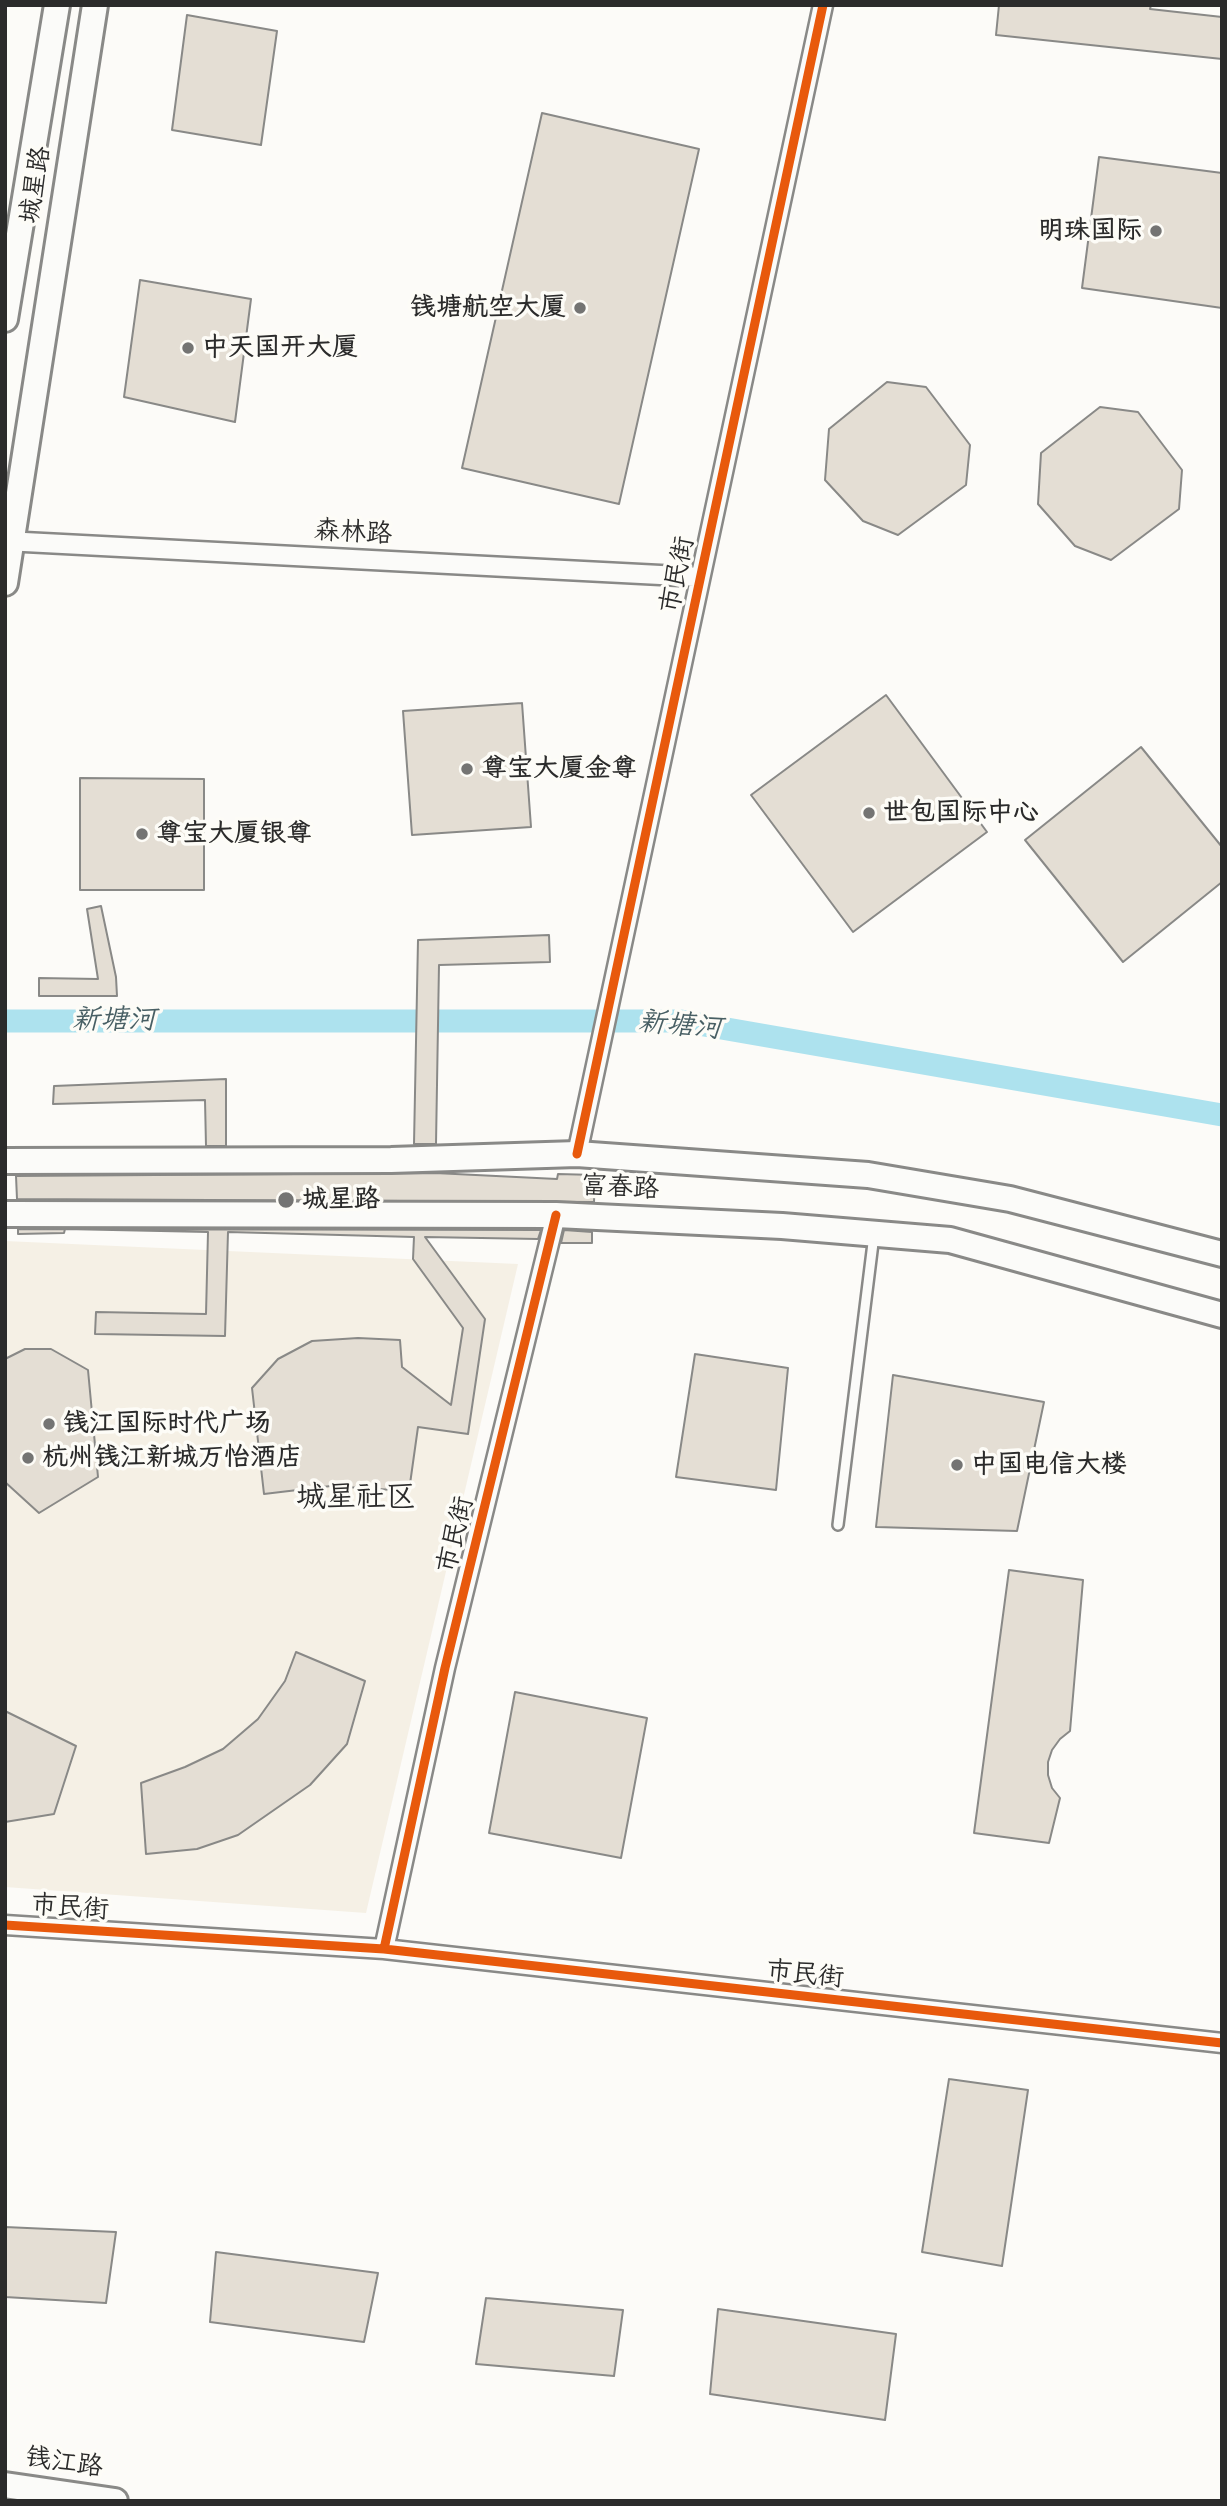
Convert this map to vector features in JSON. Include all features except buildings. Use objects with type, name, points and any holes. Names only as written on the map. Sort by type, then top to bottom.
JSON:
[{"type":"main road","name":"城星路","points":[[5,319],[57,5]]},
{"type":"main road","name":"城星路","points":[[5,583],[8,541],[95,5]]},
{"type":"main road","name":"富春路","points":[[5,1161],[391,1160],[577,1154],[868,1175],[1010,1199],[1222,1254]]},
{"type":"main road","name":"富春路","points":[[5,1214],[556,1215],[782,1226],[950,1240],[1222,1315]]},
{"type":"main road","name":"钱江路","points":[[5,2485],[115,2501]]},
{"type":"street","name":"市民街","points":[[577,1154],[823,5]]},
{"type":"street","name":"森林路","points":[[8,541],[699,577]]},
{"type":"street","name":"市民街","points":[[384,1949],[446,1668],[556,1215]]},
{"type":"street","name":"市民街","points":[[5,1925],[384,1949],[1222,2043]]},
{"type":"lane","points":[[838,1525],[874,1234]]},
{"type":"shaded area","name":"钱江国际时代广场","points":[[5,1241],[518,1264],[366,1913],[5,1887]]},
{"type":"waterway","name":"新塘河","points":[[5,1021],[681,1021],[1222,1115]]},
{"type":"cycle path","points":[[577,1154],[823,5]]},
{"type":"cycle path","points":[[384,1949],[445,1668],[556,1215]]},
{"type":"cycle path","points":[[5,1925],[384,1949],[1222,2043]]},
{"type":"place","name":"明珠国际","points":[[1156,231]]},
{"type":"place","name":"钱塘航空大厦","points":[[580,308]]},
{"type":"place","name":"中天国开大厦","points":[[188,348]]},
{"type":"place","name":"尊宝大厦金尊","points":[[467,769]]},
{"type":"place","name":"世包国际中心","points":[[869,813]]},
{"type":"place","name":"尊宝大厦银尊","points":[[142,834]]},
{"type":"place","name":"城星路","points":[[286,1200]]},
{"type":"place","name":"钱江国际时代广场","points":[[49,1424]]},
{"type":"place","name":"杭州钱江新城万怡酒店","points":[[28,1458]]},
{"type":"place","name":"中国电信大楼","points":[[957,1465]]},
{"type":"district","name":"城星社区","points":[[356,1498]]}]
